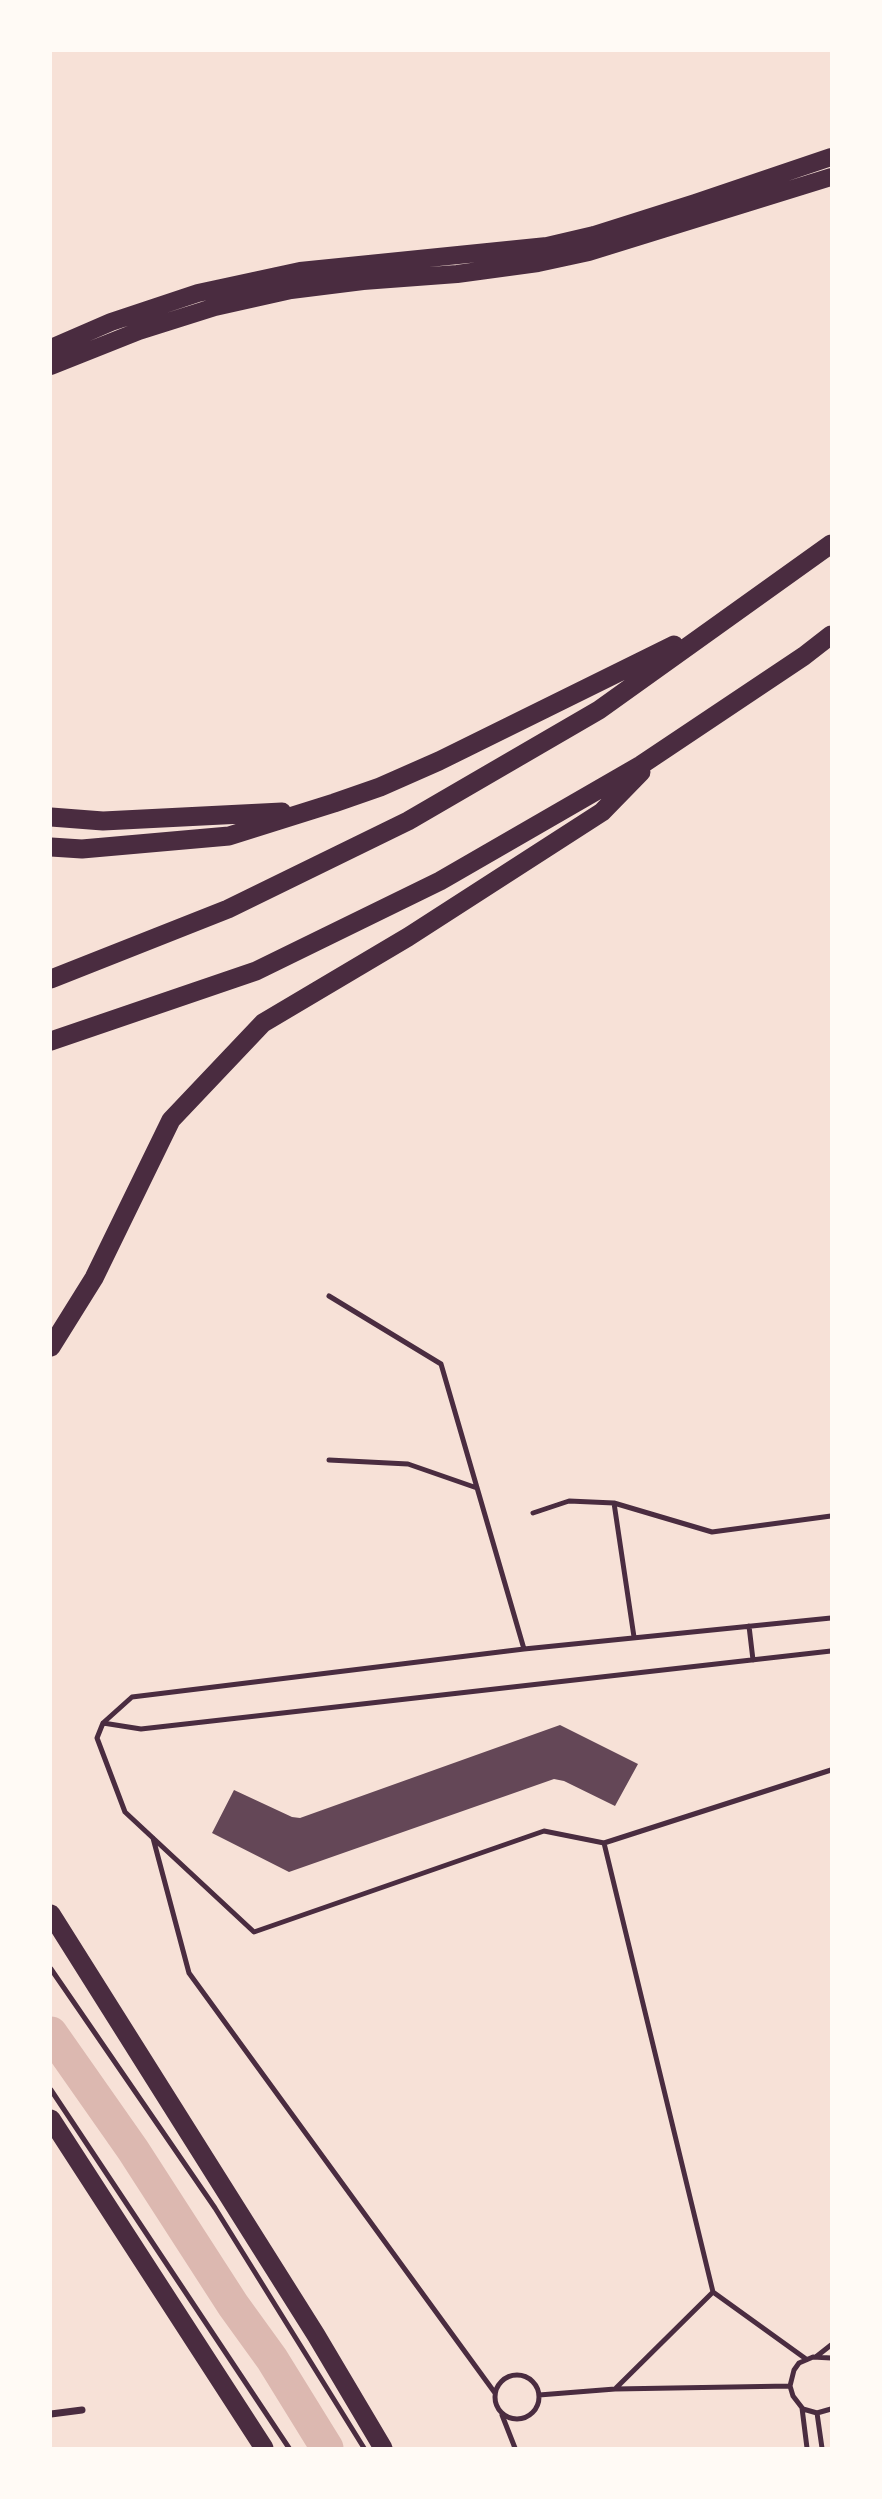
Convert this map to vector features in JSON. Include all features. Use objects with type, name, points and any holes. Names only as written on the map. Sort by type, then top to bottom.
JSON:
[{"type":"highway","points":[[51,979],[228,909],[408,821],[599,710],[831,544]]},
{"type":"highway","points":[[51,847],[82,849],[229,836],[380,787],[439,761],[732,615]]},
{"type":"highway","points":[[51,1041],[256,971],[440,881],[658,754],[831,635]]},
{"type":"highway","points":[[51,1347],[94,1278],[171,1120],[263,1024],[602,813],[658,754]]},
{"type":"highway","points":[[51,817],[103,821],[307,811]]},
{"type":"highway","points":[[51,1914],[316,2335],[383,2448]]},
{"type":"highway","points":[[51,2119],[264,2448]]},
{"type":"main road","points":[[51,348],[111,322],[198,293],[300,271],[547,247],[594,235],[831,157]]},
{"type":"main road","points":[[51,366],[138,331],[215,307],[290,290],[457,274],[589,253],[831,177]]},
{"type":"street","points":[[51,2414],[82,2410]]},
{"type":"lane","points":[[329,1296],[441,1364],[524,1649]]},
{"type":"lane","points":[[329,1460],[408,1464],[477,1488]]},
{"type":"lane","points":[[533,1513],[569,1501],[614,1503],[712,1532],[831,1516]]},
{"type":"lane","points":[[614,1503],[634,1637]]},
{"type":"lane","points":[[831,1618],[524,1649],[132,1697],[103,1723],[97,1738],[125,1812],[254,1932],[544,1831],[604,1843],[831,1770]]},
{"type":"lane","points":[[749,1626],[753,1660]]},
{"type":"lane","points":[[103,1723],[142,1728],[831,1651]]},
{"type":"lane","points":[[153,1838],[189,1973],[495,2393]]},
{"type":"lane","points":[[604,1843],[713,2292],[806,2359]]},
{"type":"lane","points":[[51,1969],[215,2208],[364,2448]]},
{"type":"lane","points":[[51,2090],[289,2448]]},
{"type":"lane","points":[[615,2389],[713,2292]]},
{"type":"lane","points":[[816,2357],[831,2345]]},
{"type":"lane","points":[[807,2448],[802,2408],[789,2386],[793,2370],[806,2359],[831,2358]]},
{"type":"lane","points":[[502,2413],[514,2419],[528,2416],[538,2405],[539,2395],[535,2384],[515,2375],[502,2381],[495,2393],[495,2400],[514,2448]]},
{"type":"lane","points":[[539,2395],[615,2389],[789,2386]]},
{"type":"lane","points":[[802,2408],[817,2413],[831,2409]]},
{"type":"lane","points":[[817,2413],[822,2448]]},
{"type":"building","points":[[560,1725],[638,1764],[615,1806],[564,1781],[554,1779],[289,1872],[212,1833],[234,1790],[292,1817],[300,1818]]},
{"type":"waterway","points":[[51,2033],[133,2150],[233,2305],[272,2359],[327,2448]]}]
